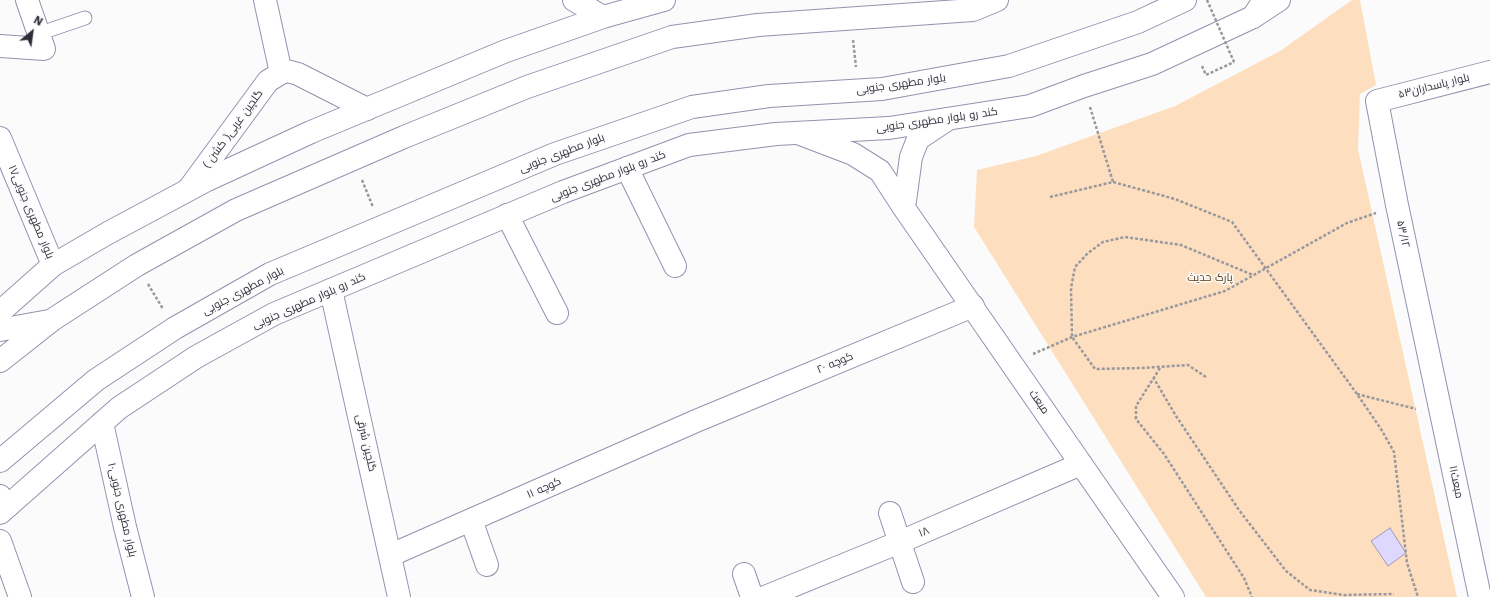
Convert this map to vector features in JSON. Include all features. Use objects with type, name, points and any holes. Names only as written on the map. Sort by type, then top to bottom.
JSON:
[{"type":"main road","points":[[0,46],[41,42],[27,0]]},
{"type":"main road","points":[[265,0],[281,73],[287,71],[298,74],[367,108]]},
{"type":"main road","points":[[574,0],[603,17]]},
{"type":"main road","points":[[0,312],[53,265],[108,233],[188,190],[304,135],[506,51],[603,17],[664,0]]},
{"type":"main road","points":[[953,0],[973,10]]},
{"type":"main road","points":[[0,361],[52,320],[137,265],[236,210],[353,159],[527,87],[672,37],[758,25],[973,10],[997,0]]},
{"type":"main road","name":"بلوار مطهری جنوبی","points":[[0,461],[96,380],[175,328],[270,274],[555,154],[692,107],[769,96],[882,88],[1009,66],[1138,22],[1185,0]]},
{"type":"main road","name":"کند رو بلوار مطهری جنوبی","points":[[3,505],[119,408],[196,357],[274,314],[563,192],[689,145],[798,133],[890,128],[1030,106],[1084,86],[1152,64],[1278,0]]},
{"type":"main road","name":"بلوار پاسداران۵۳","points":[[1377,101],[1490,72]]},
{"type":"main road","name":"گلچین غربی( کشن )","points":[[188,190],[268,81],[281,73]]},
{"type":"main road","name":"۵۳/۱۲","points":[[1377,101],[1397,205],[1432,368]]},
{"type":"main road","points":[[904,208],[911,157],[918,139],[948,119]]},
{"type":"main road","name":"مبعث","points":[[798,133],[853,154],[880,171],[1173,597]]},
{"type":"main road","name":"بلوار مطهری جنوبی۱۷","points":[[2,149],[53,265]]},
{"type":"main road","points":[[627,168],[676,266]]},
{"type":"main road","points":[[508,215],[557,313]]},
{"type":"main road","name":"گلچین شرقی","points":[[332,290],[399,597]]},
{"type":"main road","name":"کوچه ۲۰","points":[[696,421],[973,306]]},
{"type":"main road","points":[[0,330],[52,320]]},
{"type":"main road","name":"مبعث۱۱","points":[[1432,368],[1480,597]]},
{"type":"main road","name":"کوچه ۱۱","points":[[391,555],[696,421]]},
{"type":"main road","name":"بلوار مطهری جنوبی۱۰","points":[[102,423],[124,527],[143,597]]},
{"type":"main road","name":"۱۸","points":[[765,597],[900,542],[1081,464]]},
{"type":"main road","points":[[890,513],[913,582]]},
{"type":"main road","points":[[471,520],[487,565]]},
{"type":"main road","points":[[0,541],[20,597]]},
{"type":"main road","points":[[744,574],[752,597]]},
{"type":"lane","points":[[41,42],[85,18]]},
{"type":"path","points":[[1206,75],[1234,62],[1207,0]]},
{"type":"path","points":[[851,18],[858,90]]},
{"type":"path","points":[[1084,86],[1113,182]]},
{"type":"path","points":[[353,159],[382,228]]},
{"type":"path","points":[[1050,197],[1113,182],[1175,199],[1232,222],[1267,267],[1381,429],[1394,452],[1407,563],[1418,597]]},
{"type":"path","points":[[1012,362],[1072,337],[1225,290],[1347,223],[1397,205]]},
{"type":"path","points":[[1206,377],[1188,365],[1095,369],[1072,337],[1071,288],[1075,267],[1088,253],[1103,242],[1125,237],[1181,245],[1253,275]]},
{"type":"path","points":[[137,265],[175,328]]},
{"type":"path","points":[[1160,367],[1136,406],[1136,419],[1177,473],[1244,578],[1252,597]]},
{"type":"path","points":[[1153,377],[1176,416],[1239,510],[1286,571],[1310,590],[1344,595],[1394,594]]},
{"type":"path","points":[[1356,394],[1442,415]]},
{"type":"green space","name":"پارک حدیث","points":[[1352,0],[1360,0],[1376,85],[1360,94],[1358,149],[1457,597],[1206,597],[974,227],[977,170],[1036,156],[1175,106],[1280,51]]},
{"type":"building","points":[[1390,528],[1406,553],[1388,566],[1371,541]]}]
